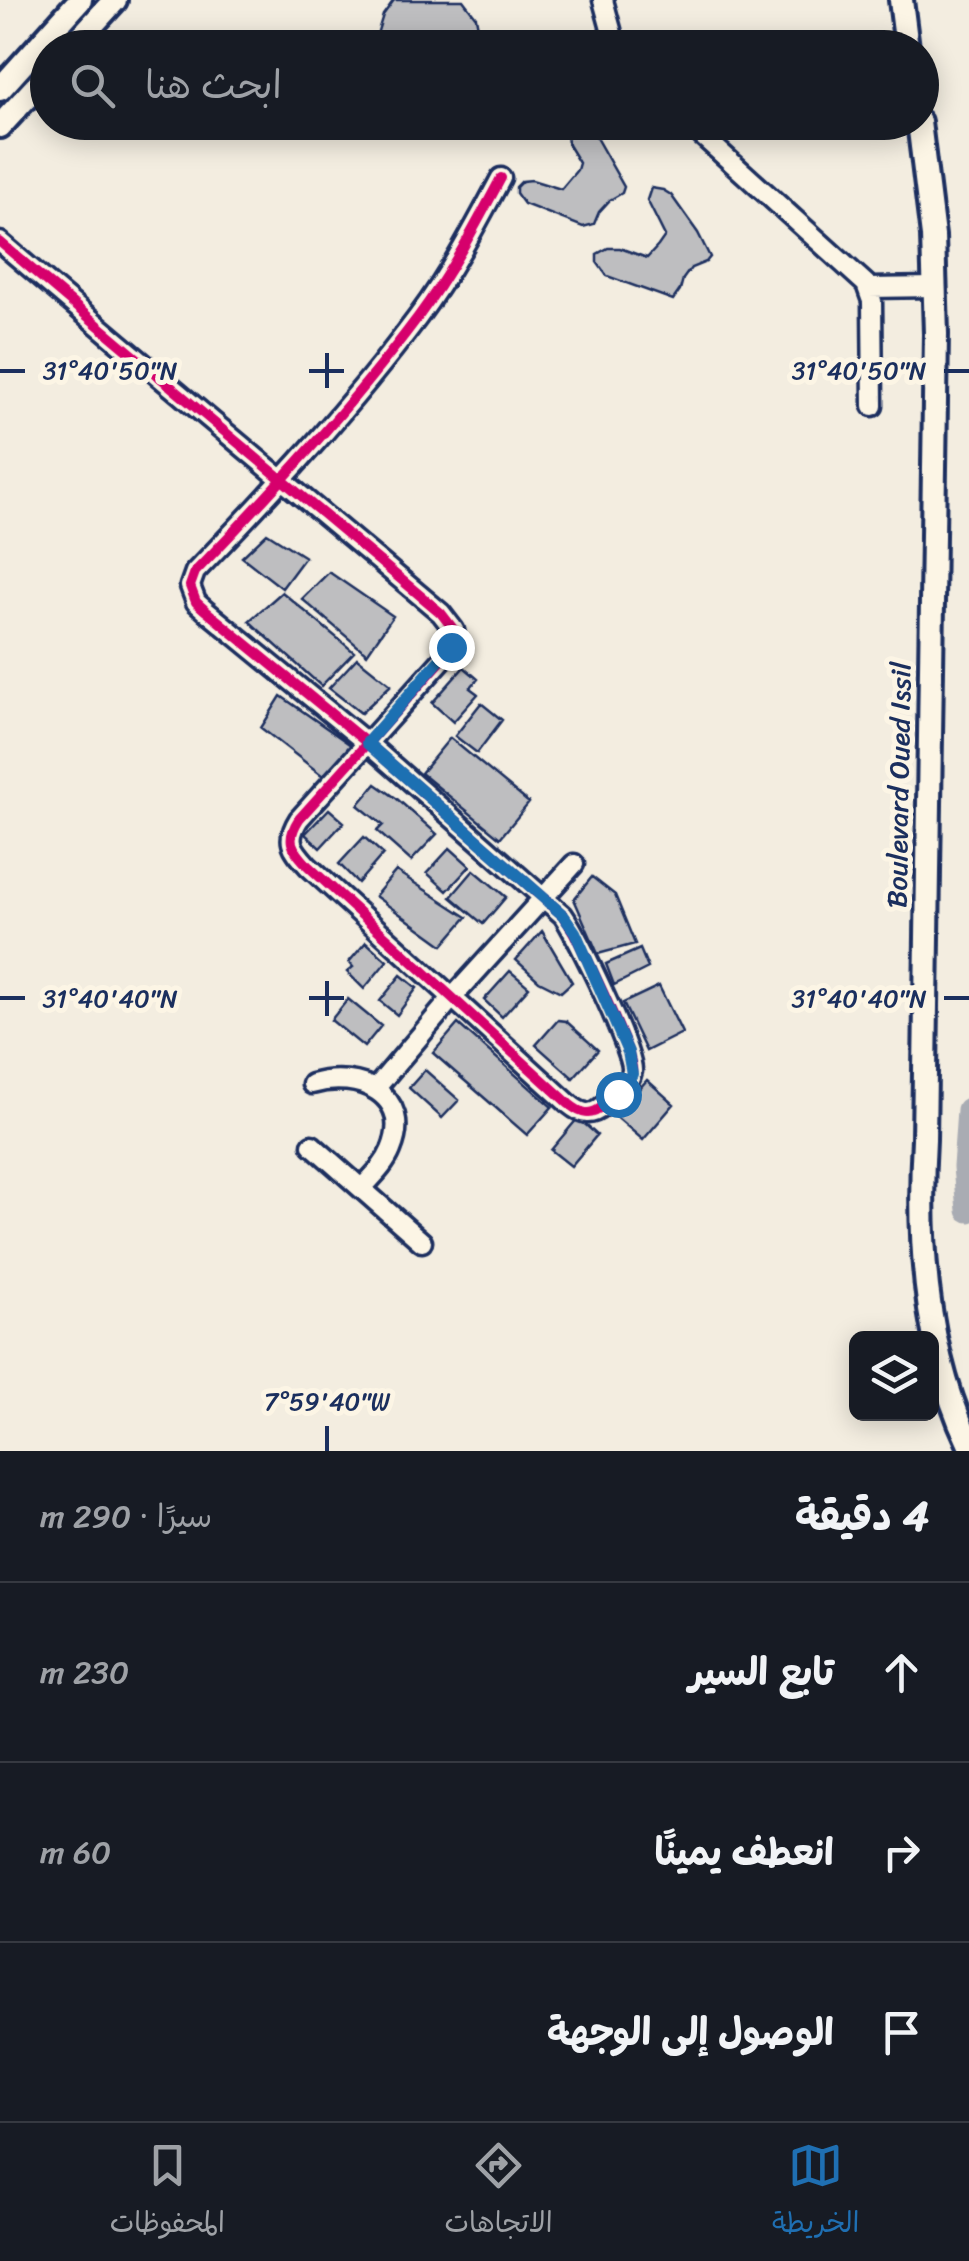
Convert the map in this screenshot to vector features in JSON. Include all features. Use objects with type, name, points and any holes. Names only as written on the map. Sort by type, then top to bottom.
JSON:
[{"type":"main road","points":[[53,30],[80,0]]},
{"type":"main road","points":[[88,30],[115,0]]},
{"type":"main road","points":[[901,0],[905,30]]},
{"type":"main road","points":[[0,89],[30,56]]},
{"type":"main road","points":[[0,126],[30,94]]},
{"type":"main road","name":"Boulevard Oued Issil","points":[[921,140],[935,287],[924,1262],[942,1366],[969,1443]]},
{"type":"street","points":[[602,0],[609,30]]},
{"type":"street","points":[[708,140],[868,288],[872,300],[873,406]]},
{"type":"street","points":[[0,242],[137,359],[284,480],[441,613],[454,630],[456,638],[443,659],[367,743],[299,819],[292,831],[292,846],[308,866],[577,1111],[595,1113],[618,1094],[632,1074],[628,1052],[575,932],[563,915],[367,743],[206,611],[191,593],[190,580],[195,572],[284,480],[332,426],[421,314],[501,178]]},
{"type":"street","points":[[868,288],[935,287]]},
{"type":"street","points":[[376,1088],[574,864]]},
{"type":"street","points":[[312,1084],[340,1078],[376,1088],[386,1099],[393,1114],[394,1140],[384,1164],[362,1188]]},
{"type":"street","points":[[312,1145],[422,1242]]},
{"type":"building","points":[[394,0],[463,0],[476,17],[478,30],[378,30]]},
{"type":"building","points":[[568,140],[597,140],[624,187],[599,212],[594,224],[583,227],[524,204],[516,193],[522,181],[532,180],[561,189],[579,163]]},
{"type":"building","points":[[651,188],[671,195],[710,257],[691,268],[673,300],[607,276],[597,262],[597,254],[608,248],[647,258],[658,246],[665,236],[647,200]]},
{"type":"building","points":[[267,533],[305,557],[282,588],[242,557]]},
{"type":"building","points":[[329,572],[393,616],[367,654],[302,599]]},
{"type":"building","points":[[282,592],[354,652],[321,686],[249,621]]},
{"type":"building","points":[[357,658],[391,685],[361,713],[329,688]]},
{"type":"building","points":[[464,667],[478,679],[470,688],[478,694],[453,722],[432,703]]},
{"type":"building","points":[[281,696],[355,748],[327,779],[261,728]]},
{"type":"building","points":[[481,703],[502,720],[477,753],[455,736]]},
{"type":"building","points":[[450,738],[529,803],[500,838],[421,773]]},
{"type":"building","points":[[376,784],[437,834],[411,861],[377,831],[383,825],[358,805]]},
{"type":"building","points":[[329,809],[344,822],[320,848],[305,834]]},
{"type":"building","points":[[364,837],[383,854],[358,883],[339,864]]},
{"type":"building","points":[[450,848],[470,866],[447,891],[427,873]]},
{"type":"building","points":[[474,870],[506,897],[483,924],[451,897]]},
{"type":"building","points":[[396,871],[467,917],[443,945],[375,896]]},
{"type":"building","points":[[592,877],[615,895],[635,944],[598,954],[574,899]]},
{"type":"building","points":[[542,931],[572,982],[561,992],[539,981],[516,960]]},
{"type":"building","points":[[366,942],[387,961],[364,989],[347,972],[353,967],[349,962]]},
{"type":"building","points":[[640,949],[648,968],[614,985],[606,964]]},
{"type":"building","points":[[510,971],[529,987],[502,1017],[484,1000]]},
{"type":"building","points":[[401,975],[417,988],[397,1015],[380,1001]]},
{"type":"building","points":[[659,986],[682,1033],[646,1051],[623,1003]]},
{"type":"building","points":[[348,999],[381,1026],[364,1047],[331,1020]]},
{"type":"building","points":[[558,1020],[566,1021],[598,1050],[573,1078],[536,1045]]},
{"type":"building","points":[[458,1024],[552,1107],[527,1135],[433,1053]]},
{"type":"building","points":[[425,1070],[459,1100],[442,1118],[409,1088]]},
{"type":"building","points":[[647,1080],[674,1104],[643,1140],[615,1116]]},
{"type":"building","points":[[578,1118],[597,1135],[571,1166],[551,1150]]},
{"type":"waterway","points":[[969,1110],[965,1167],[969,1210]]},
{"type":"cycle path","points":[[0,242],[165,382],[275,474],[331,520],[441,613],[454,630],[455,639],[443,659],[299,819],[292,844],[308,866],[569,1104],[590,1113],[620,1091],[632,1071],[615,1019],[563,915],[367,743],[206,611],[196,602],[190,586],[195,572],[254,510],[282,479],[311,448],[418,317],[452,267],[501,178]]},
{"type":"route","points":[[451,647],[367,743],[563,915],[575,932],[632,1064],[632,1074],[618,1094]]}]
